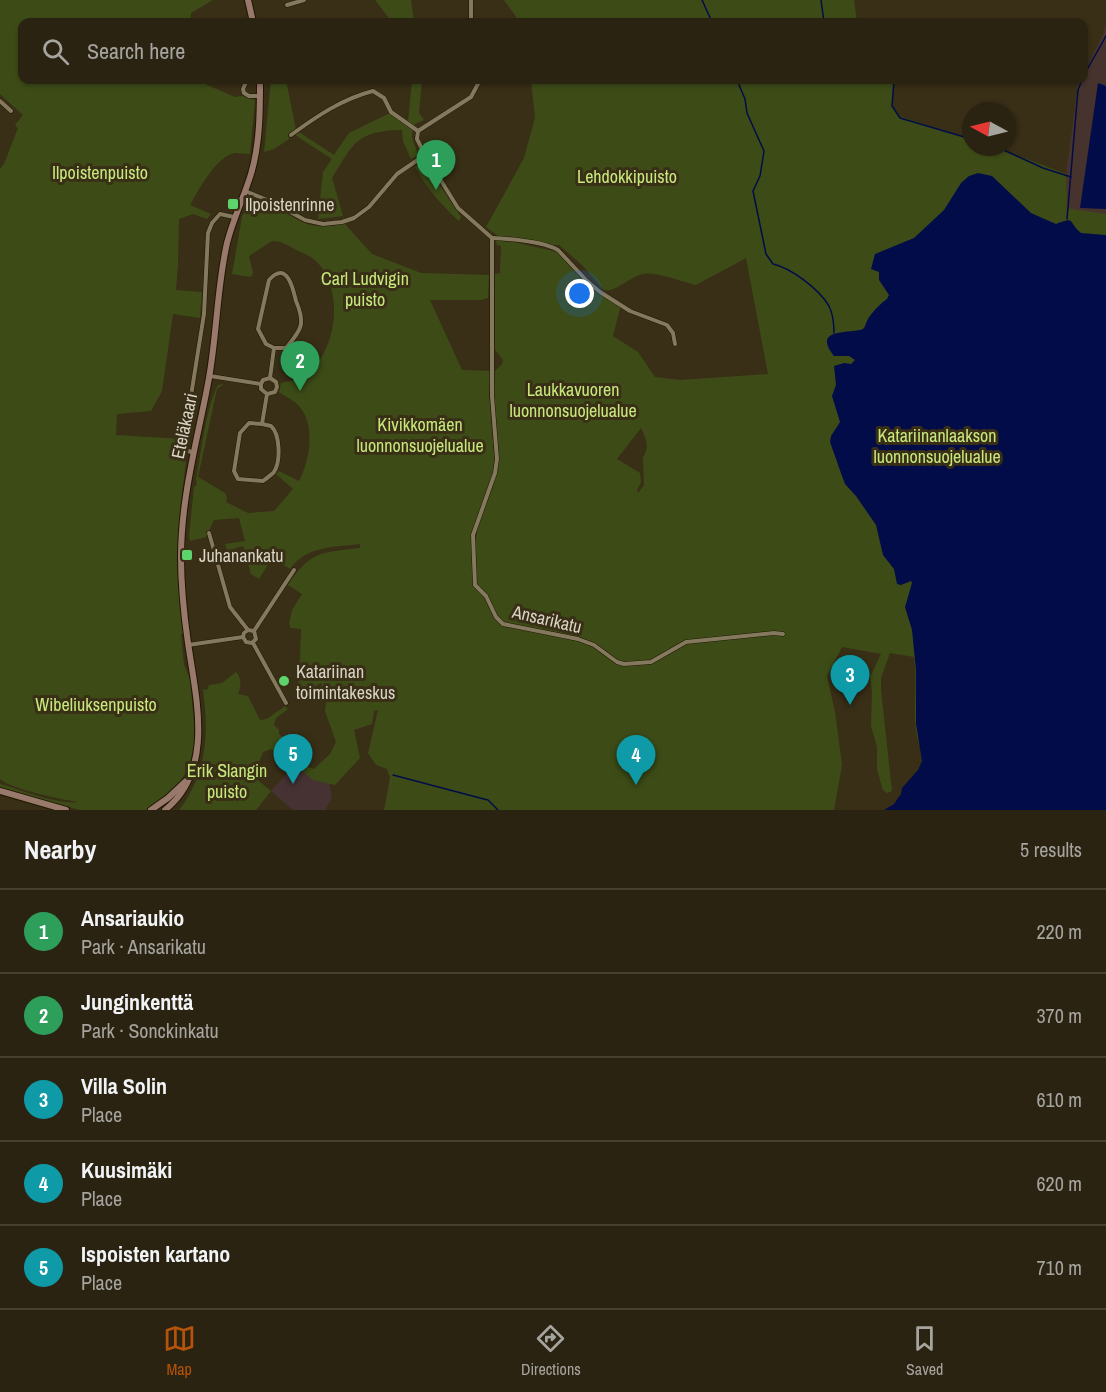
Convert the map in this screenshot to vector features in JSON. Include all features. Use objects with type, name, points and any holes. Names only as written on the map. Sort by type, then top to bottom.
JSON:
[{"type":"main road","points":[[248,0],[252,18]]},
{"type":"main road","name":"Eteläkaari","points":[[165,810],[181,794],[196,758],[199,732],[181,570],[183,509],[209,376],[223,264],[235,218],[251,173],[258,142],[260,84]]},
{"type":"main road","name":"Eteläkaari","points":[[151,810],[164,802],[186,781]]},
{"type":"main road","points":[[0,791],[66,810]]},
{"type":"street","points":[[287,5],[304,0]]},
{"type":"street","points":[[471,0],[471,18]]},
{"type":"street","points":[[245,84],[244,93],[249,96],[260,96]]},
{"type":"street","points":[[418,131],[471,97],[478,84]]},
{"type":"street","points":[[291,135],[320,114],[356,96],[373,91],[384,98],[391,112],[418,131]]},
{"type":"street","points":[[0,101],[11,111]]},
{"type":"street","points":[[418,131],[417,139],[425,155],[460,211],[492,238],[553,247],[600,292],[630,311],[667,325],[673,333],[675,344]]},
{"type":"street","points":[[245,191],[272,202],[305,220],[323,224],[342,222],[354,218],[369,207],[397,174],[425,155]]},
{"type":"street","points":[[194,453],[183,449],[183,446],[204,314],[208,233],[212,223],[220,214],[235,218]]},
{"type":"street","name":"Ansarikatu","points":[[492,238],[492,396],[496,466],[473,535],[472,547],[475,585],[486,596],[496,617],[508,625],[578,639],[594,645],[617,662],[634,664],[651,662],[686,642],[783,634]]},
{"type":"street","points":[[281,273],[291,282],[301,324],[288,346],[282,349],[274,348],[266,344],[258,329],[269,280],[275,274],[281,273]]},
{"type":"street","points":[[270,378],[274,348]]},
{"type":"street","points":[[209,376],[261,384]]},
{"type":"street","points":[[270,378],[275,380],[277,387],[273,393],[267,394],[263,392],[261,384],[263,380],[270,378]]},
{"type":"street","points":[[262,424],[267,394]]},
{"type":"street","points":[[249,423],[262,424],[271,426],[278,435],[275,470],[262,481],[238,479],[234,471],[241,431],[249,423]]},
{"type":"street","points":[[209,533],[230,607],[248,630],[254,631]]},
{"type":"street","points":[[254,631],[294,570]]},
{"type":"street","points":[[243,637],[248,630]]},
{"type":"street","points":[[253,643],[257,637],[254,631]]},
{"type":"street","points":[[188,645],[243,637]]},
{"type":"street","points":[[243,637],[246,642],[253,643]]},
{"type":"street","points":[[253,643],[286,703]]},
{"type":"shaded area","points":[[1106,18],[1106,223],[1067,216],[1066,174],[1078,84],[1088,84],[1088,66],[1104,32]]},
{"type":"shaded area","points":[[1098,83],[1106,86],[1106,209],[1080,208]]},
{"type":"shaded area","points":[[978,173],[992,176],[1031,213],[1056,224],[1069,220],[1081,233],[1106,235],[1106,810],[884,810],[894,804],[902,788],[918,770],[922,761],[916,724],[916,670],[912,630],[905,607],[912,583],[911,581],[901,585],[897,584],[894,569],[883,555],[876,525],[845,484],[830,442],[840,422],[832,396],[836,385],[834,366],[844,363],[851,364],[855,360],[849,356],[834,356],[827,340],[831,335],[837,333],[864,328],[872,314],[887,299],[889,295],[879,280],[879,272],[871,269],[875,254],[914,238],[944,210],[961,183],[969,176]]},
{"type":"shaded area","points":[[296,764],[312,777],[329,782],[332,798],[325,810],[293,810],[271,791]]},
{"type":"green space","points":[[0,0],[213,0],[191,13],[190,18],[18,18],[18,84],[205,84],[235,97],[243,96],[255,100],[250,154],[235,153],[221,160],[203,183],[190,205],[211,214],[207,219],[193,214],[179,219],[176,290],[202,292],[200,318],[173,314],[162,391],[151,411],[117,414],[116,435],[182,439],[180,449],[187,453],[177,558],[184,633],[181,634],[184,665],[190,679],[194,746],[189,766],[177,788],[146,810],[80,810],[0,787],[0,784],[50,799],[79,802],[26,790],[0,779],[0,169],[18,128],[15,125],[23,115],[0,94]]},
{"type":"green space","points":[[375,0],[411,0],[413,18],[389,18]]},
{"type":"green space","points":[[504,0],[854,0],[856,18],[517,18]]},
{"type":"green space","points":[[271,84],[287,84],[296,130],[288,135],[289,139],[274,149],[264,152]]},
{"type":"green space","points":[[412,84],[422,84],[419,113],[424,120],[413,125],[408,122]]},
{"type":"green space","points":[[531,84],[894,84],[892,106],[898,116],[962,136],[962,156],[1016,155],[1066,174],[1067,207],[1106,214],[1106,545],[938,754],[901,794],[922,761],[916,726],[914,657],[890,653],[881,678],[892,791],[887,793],[883,790],[877,770],[877,747],[871,726],[870,677],[881,654],[842,647],[827,676],[835,712],[842,765],[834,810],[384,810],[390,778],[387,769],[376,765],[368,753],[378,710],[374,711],[372,724],[354,730],[360,758],[335,785],[313,780],[298,767],[302,765],[314,769],[330,754],[336,742],[325,711],[327,698],[321,683],[300,695],[296,689],[300,678],[297,667],[300,660],[301,629],[291,628],[289,624],[292,610],[302,594],[288,585],[303,565],[318,555],[360,548],[360,544],[331,547],[312,552],[297,561],[290,569],[272,558],[259,579],[251,574],[243,546],[227,551],[225,544],[245,541],[239,518],[214,520],[206,537],[190,541],[189,536],[194,487],[197,485],[196,480],[204,431],[218,385],[224,384],[217,389],[198,477],[225,493],[226,502],[248,513],[274,511],[293,489],[276,474],[279,471],[299,481],[310,443],[308,423],[299,406],[279,392],[281,383],[301,378],[317,364],[331,336],[334,320],[334,305],[326,275],[314,259],[286,244],[272,241],[249,256],[253,273],[251,277],[232,274],[242,217],[249,201],[262,201],[270,204],[312,225],[345,224],[372,254],[421,273],[489,275],[488,298],[430,300],[462,370],[491,371],[489,395],[495,466],[473,535],[471,549],[474,548],[479,522],[492,490],[498,467],[493,397],[495,371],[503,360],[495,350],[495,274],[500,273],[501,246],[497,245],[495,240],[557,252],[587,281],[621,305],[613,336],[638,352],[655,377],[680,380],[768,374],[746,258],[696,285],[648,273],[613,289],[604,290],[582,265],[559,245],[498,236],[486,227],[524,158],[535,118]],"holes":[[[641,428],[647,446],[643,457],[644,485],[638,493],[641,482],[640,473],[617,459]]]},
{"type":"green space","points":[[390,113],[413,130],[412,137],[417,156],[411,159],[403,141],[402,130],[375,133],[358,141],[332,178],[343,216],[318,219],[323,172],[332,159],[295,135],[299,132],[334,155],[349,133]]},
{"type":"green space","points":[[422,163],[428,167],[461,217],[459,221],[434,196],[420,175],[415,167]]},
{"type":"green space","name":"Erik Slangin puisto","points":[[236,672],[240,683],[238,694],[248,696],[260,720],[267,719],[285,706],[288,709],[276,718],[274,725],[279,730],[279,734],[301,752],[293,761],[289,758],[286,761],[271,749],[263,752],[255,778],[271,791],[256,810],[179,810],[195,782],[204,753],[206,722],[203,689],[207,690],[209,685],[222,683]]},
{"type":"waterway","points":[[702,0],[710,18]]},
{"type":"waterway","points":[[821,0],[823,18]]},
{"type":"waterway","points":[[1088,68],[1106,36]]},
{"type":"waterway","points":[[739,84],[745,99],[747,113],[764,151],[760,176],[753,191],[766,254],[773,264],[796,275],[812,286],[824,299],[831,312],[834,333]]},
{"type":"waterway","points":[[894,84],[892,106],[900,118],[962,136]]},
{"type":"waterway","points":[[1067,219],[1080,84]]},
{"type":"waterway","points":[[1016,156],[1071,177]]},
{"type":"waterway","points":[[393,775],[488,800],[498,810]]},
{"type":"place","name":"Ansariaukio","points":[[436,190]]},
{"type":"place","name":"Ilpoistenrinne","points":[[233,204]]},
{"type":"place","name":"Junginkenttä","points":[[300,391]]},
{"type":"place","name":"Juhanankatu","points":[[187,555]]},
{"type":"place","name":"Katariinan toimintakeskus","points":[[284,681]]},
{"type":"place","name":"Villa Solin","points":[[850,705]]},
{"type":"place","name":"Ispoisten kartano","points":[[293,784]]},
{"type":"place","name":"Kuusimäki","points":[[636,785]]},
{"type":"park label","name":"Ilpoistenpuisto","points":[[100,172]]},
{"type":"park label","name":"Lehdokkipuisto","points":[[627,176]]},
{"type":"park label","name":"Carl Ludvigin puisto","points":[[365,288]]},
{"type":"park label","name":"Laukkavuoren luonnonsuojelualue","points":[[573,399]]},
{"type":"park label","name":"Kivikkomäen luonnonsuojelualue","points":[[420,434]]},
{"type":"park label","name":"Katariinanlaakson luonnonsuojelualue","points":[[937,445]]},
{"type":"park label","name":"Wibeliuksenpuisto","points":[[96,704]]}]
